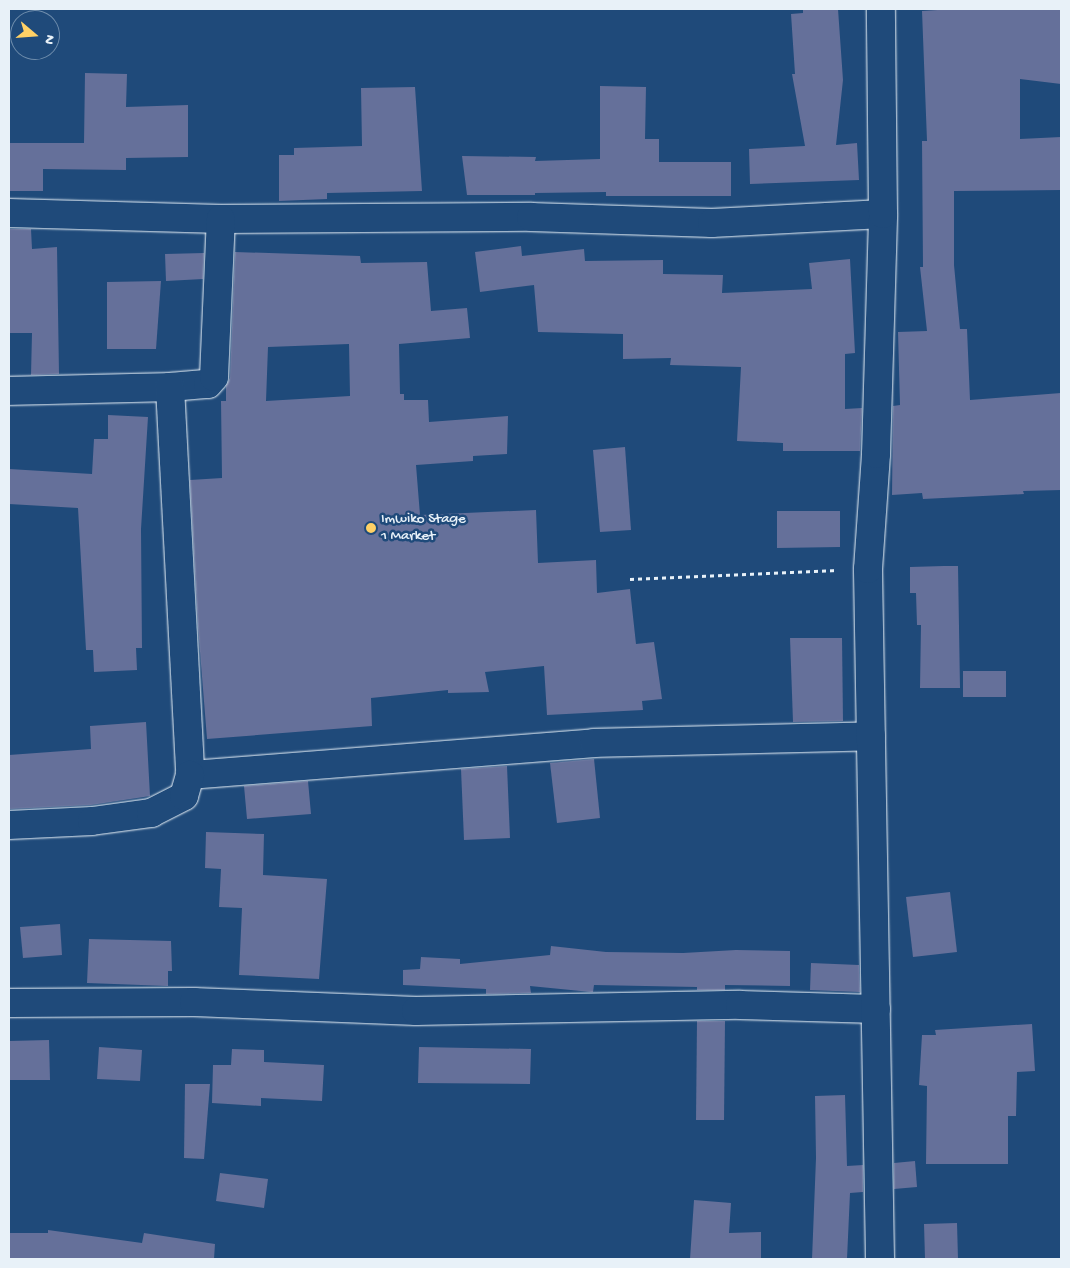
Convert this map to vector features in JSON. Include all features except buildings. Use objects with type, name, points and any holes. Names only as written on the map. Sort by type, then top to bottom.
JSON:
[{"type":"street","points":[[880,1259],[868,569],[876,454],[883,214],[881,9]]},
{"type":"street","points":[[9,213],[221,219],[531,217],[712,223],[883,214]]},
{"type":"street","points":[[9,391],[170,387],[208,384],[214,377],[221,219]]},
{"type":"street","points":[[9,826],[92,821],[151,813],[184,796],[190,775],[170,387]]},
{"type":"street","points":[[190,775],[594,742],[871,736]]},
{"type":"street","points":[[9,1004],[194,1002],[416,1011],[740,1005],[876,1009]]},
{"type":"path","points":[[630,579],[868,569]]},
{"type":"place","name":"Imwiko Stage 1 Market","points":[[371,528]]}]
